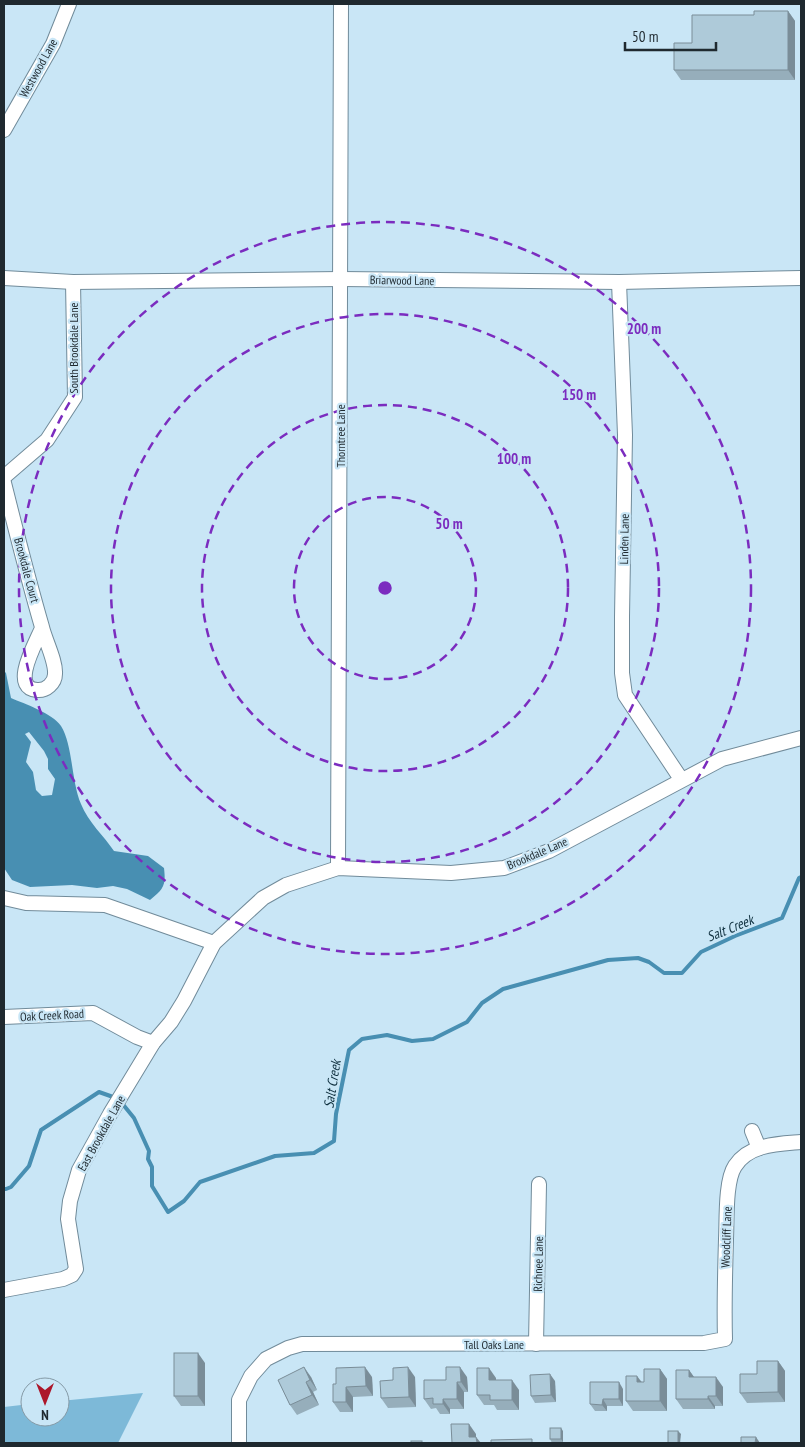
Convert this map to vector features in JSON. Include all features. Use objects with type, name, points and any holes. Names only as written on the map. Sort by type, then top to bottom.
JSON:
[{"type":"street","name":"Westwood Lane","points":[[4,130],[53,44],[68,4]]},
{"type":"street","name":"Thorntree Lane","points":[[338,868],[342,4]]},
{"type":"street","name":"Briarwood Lane","points":[[4,278],[73,282],[341,279],[619,282],[801,278]]},
{"type":"street","name":"South Brookdale Lane","points":[[4,477],[47,440],[75,397],[73,282]]},
{"type":"street","name":"Linden Lane","points":[[619,282],[625,435],[622,673],[625,695],[681,779]]},
{"type":"street","name":"Brookdale Court","points":[[4,483],[42,628]]},
{"type":"street","name":"Brookdale Lane","points":[[214,943],[263,898],[286,884],[338,868],[451,873],[504,868],[549,851],[681,779],[722,759],[801,738]]},
{"type":"street","points":[[4,898],[26,903],[105,905],[214,943]]},
{"type":"street","name":"East Brookdale Lane","points":[[4,1290],[63,1279],[72,1275],[76,1269],[68,1219],[70,1201],[79,1170],[152,1043],[175,1015],[214,943]]},
{"type":"street","name":"Oak Creek Road","points":[[4,1017],[93,1013],[137,1038],[152,1043]]},
{"type":"street","points":[[752,1130],[758,1148]]},
{"type":"street","name":"Woodcliff Lane","points":[[725,1339],[727,1209],[729,1184],[735,1166],[745,1156],[758,1148],[774,1144],[801,1142]]},
{"type":"street","name":"Richnee Lane","points":[[536,1344],[539,1184]]},
{"type":"street","name":"Tall Oaks Lane","points":[[239,1443],[239,1400],[251,1376],[266,1359],[288,1348],[302,1344],[704,1343],[725,1339]]},
{"type":"shaded area","points":[[4,671],[11,698],[45,713],[61,726],[68,743],[78,795],[84,811],[92,823],[114,851],[148,856],[164,868],[165,879],[161,890],[150,900],[127,889],[113,886],[97,888],[72,885],[30,887],[12,880],[4,868]],"holes":[[[29,732],[48,759],[48,769],[55,779],[52,795],[42,796],[36,790],[33,772],[26,762],[31,742],[25,734]]]},
{"type":"shaded area","points":[[143,1393],[118,1443],[4,1443],[4,1407],[20,1405],[20,1427],[70,1427],[70,1400]]},
{"type":"building","points":[[754,11],[788,11],[788,70],[674,70],[674,43],[692,43],[692,15],[754,15]]},
{"type":"building","points":[[174,1353],[198,1353],[198,1396],[174,1396]]},
{"type":"building","points":[[757,1361],[778,1361],[778,1392],[740,1393],[740,1374],[757,1374]]},
{"type":"building","points":[[304,1367],[310,1380],[306,1382],[312,1395],[290,1405],[278,1380]]},
{"type":"building","points":[[365,1367],[366,1386],[346,1387],[346,1402],[333,1402],[333,1384],[336,1384],[336,1368]]},
{"type":"building","points":[[408,1367],[409,1397],[381,1398],[380,1381],[393,1380],[393,1368]]},
{"type":"building","points":[[446,1367],[460,1367],[461,1382],[457,1382],[457,1399],[443,1399],[443,1404],[433,1404],[433,1398],[424,1399],[424,1380],[446,1380]]},
{"type":"building","points":[[477,1368],[489,1368],[489,1380],[512,1380],[512,1400],[490,1400],[490,1395],[477,1395]]},
{"type":"building","points":[[644,1369],[660,1369],[660,1401],[626,1401],[626,1376],[637,1376],[637,1382],[644,1382]]},
{"type":"building","points":[[676,1370],[689,1370],[689,1377],[716,1377],[716,1396],[708,1396],[708,1399],[676,1399]]},
{"type":"building","points":[[550,1374],[551,1395],[531,1396],[530,1375]]},
{"type":"building","points":[[590,1382],[619,1382],[619,1399],[603,1399],[602,1405],[590,1404]]},
{"type":"building","points":[[451,1424],[469,1424],[469,1437],[476,1437],[477,1443],[452,1443]]},
{"type":"building","points":[[550,1428],[561,1428],[561,1439],[550,1439]]},
{"type":"building","points":[[668,1431],[678,1431],[678,1443],[668,1443]]},
{"type":"building","points":[[741,1437],[756,1437],[755,1443],[741,1443]]},
{"type":"building","points":[[532,1439],[532,1443],[491,1443],[491,1440]]},
{"type":"building","points":[[411,1441],[422,1441],[422,1443],[411,1443]]},
{"type":"waterway","name":"Salt Creek","points":[[121,1102],[134,1118],[149,1151],[148,1159],[152,1167],[152,1186],[168,1212],[184,1201],[200,1182],[275,1156],[314,1153],[334,1141],[336,1114],[349,1050],[362,1039],[387,1035],[412,1041],[433,1039],[467,1022],[482,1003],[503,989],[608,960],[638,958],[649,962],[664,973],[682,973],[701,952],[735,936],[782,918],[801,877]]},
{"type":"waterway","name":"Salt Creek","points":[[4,1189],[11,1187],[29,1166],[41,1130],[99,1092],[116,1098]]}]
